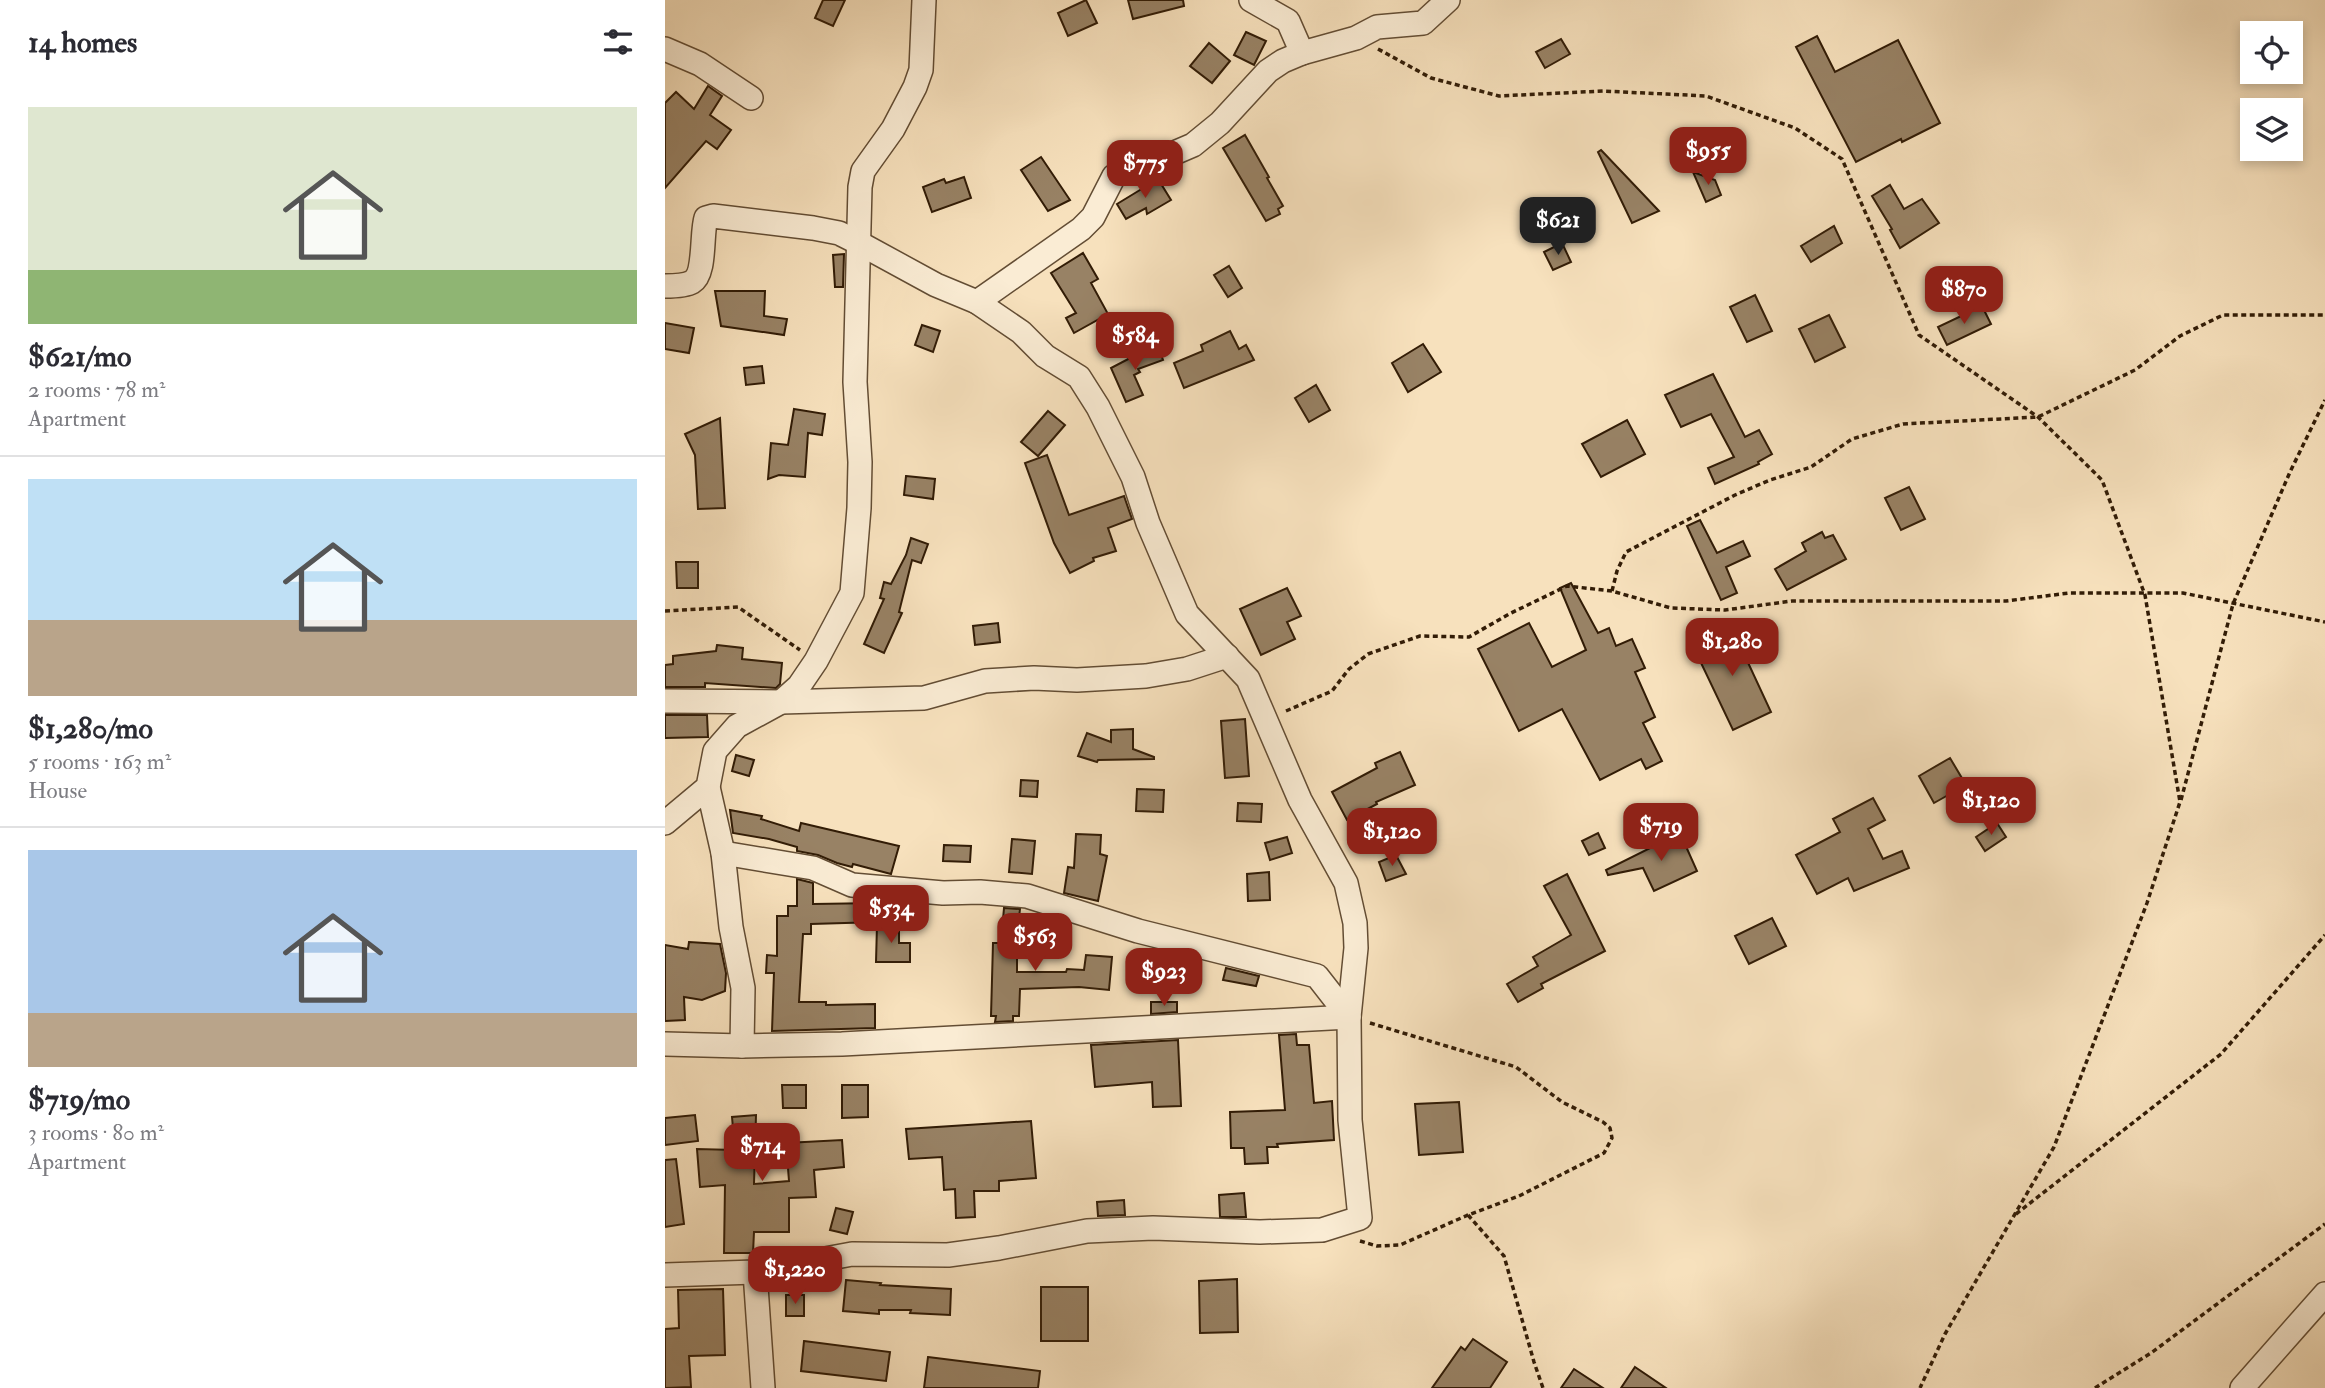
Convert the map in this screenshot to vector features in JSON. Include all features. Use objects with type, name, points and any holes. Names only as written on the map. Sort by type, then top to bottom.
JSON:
[{"type":"street","points":[[742,1046],[743,988],[731,927],[723,853],[708,787],[715,751],[737,726],[781,702],[799,686],[852,593],[859,508],[860,462],[855,382],[858,219],[863,171],[904,109],[921,70],[923,0]]},
{"type":"street","points":[[1251,0],[1288,21],[1302,53]]},
{"type":"street","points":[[977,302],[1081,229],[1093,217],[1114,176],[1137,163],[1173,154],[1193,145],[1220,123],[1268,71],[1283,61],[1356,38],[1377,27],[1423,23],[1448,0]]},
{"type":"street","points":[[665,49],[700,64],[751,98]]},
{"type":"street","points":[[665,286],[691,283],[697,278],[706,218],[713,216],[839,233],[929,281],[977,302],[1021,332],[1045,356],[1079,377],[1098,407],[1133,477],[1148,523],[1187,614],[1248,678],[1300,800],[1346,883],[1355,923],[1356,948],[1349,1017],[1350,1119],[1360,1219],[1322,1230],[1260,1232],[1153,1228],[1087,1231],[948,1255],[852,1254],[755,1272],[665,1275]]},
{"type":"street","points":[[665,701],[781,702],[924,698],[985,681],[1146,676],[1187,669],[1227,656]]},
{"type":"street","points":[[665,823],[708,787]]},
{"type":"street","points":[[723,853],[813,868],[852,885],[943,893],[980,892],[1027,896],[1138,931],[1317,976],[1349,1017]]},
{"type":"street","points":[[665,1044],[842,1045],[1349,1017]]},
{"type":"street","points":[[755,1272],[763,1388]]},
{"type":"street","points":[[2242,1388],[2325,1294]]},
{"type":"path","points":[[1356,38],[1431,78],[1499,96],[1603,91],[1706,96],[1795,128],[1842,159],[1919,335],[2038,417],[2102,480],[2145,595],[2180,802]]},
{"type":"path","points":[[1612,591],[1626,552],[1735,495],[1811,467],[1852,439],[1903,424],[2038,417],[2135,370],[2180,336],[2223,315],[2325,315]]},
{"type":"path","points":[[1920,1388],[1945,1334],[2059,1135],[2147,903],[2180,802],[2233,604],[2290,472],[2325,400]]},
{"type":"path","points":[[1265,720],[1332,691],[1349,669],[1368,654],[1420,636],[1469,637],[1567,586],[1612,591],[1671,608],[1725,610],[1792,601],[2005,601],[2069,593],[2183,593],[2325,622]]},
{"type":"path","points":[[665,611],[738,607],[815,661]]},
{"type":"path","points":[[2014,1215],[2221,1054],[2325,936]]},
{"type":"path","points":[[1349,1017],[1516,1067],[1562,1102],[1603,1122],[1610,1128],[1612,1138],[1604,1153],[1519,1196],[1400,1245],[1377,1246],[1360,1241],[1360,1219]]},
{"type":"path","points":[[1468,1215],[1504,1256],[1543,1388]]},
{"type":"path","points":[[2095,1388],[2151,1353],[2325,1224]]},
{"type":"building","points":[[823,0],[845,0],[833,26],[815,18]]},
{"type":"building","points":[[1086,0],[1097,23],[1068,36],[1058,13]]},
{"type":"building","points":[[1128,0],[1183,0],[1184,6],[1133,19]]},
{"type":"building","points":[[1246,32],[1266,41],[1254,65],[1234,55]]},
{"type":"building","points":[[1817,36],[1835,72],[1898,40],[1940,123],[1856,162],[1796,47]]},
{"type":"building","points":[[1561,39],[1570,54],[1545,68],[1536,52]]},
{"type":"building","points":[[1209,43],[1230,61],[1212,83],[1190,66]]},
{"type":"building","points":[[708,86],[722,96],[710,115],[731,130],[717,149],[706,141],[665,188],[665,103],[676,92],[694,109]]},
{"type":"building","points":[[1245,135],[1283,206],[1278,209],[1280,214],[1266,221],[1223,148]]},
{"type":"building","points":[[1601,150],[1659,211],[1632,223],[1598,152]]},
{"type":"building","points":[[1041,157],[1070,200],[1048,211],[1021,170]]},
{"type":"building","points":[[1693,172],[1715,180],[1721,195],[1706,202]]},
{"type":"building","points":[[964,177],[971,198],[932,212],[923,187],[944,179],[946,183]]},
{"type":"building","points":[[1158,179],[1171,200],[1147,214],[1146,208],[1126,219],[1117,204]]},
{"type":"building","points":[[1890,185],[1904,209],[1922,199],[1939,223],[1900,248],[1872,196]]},
{"type":"building","points":[[1834,226],[1842,243],[1811,262],[1801,246]]},
{"type":"building","points":[[1562,243],[1571,262],[1553,270],[1544,252]]},
{"type":"building","points":[[1083,253],[1098,279],[1091,283],[1108,314],[1074,333],[1066,318],[1076,313],[1051,273]]},
{"type":"building","points":[[844,254],[843,287],[835,287],[833,255]]},
{"type":"building","points":[[1229,266],[1242,288],[1228,297],[1214,275]]},
{"type":"building","points":[[715,291],[765,291],[764,316],[787,319],[784,335],[721,326]]},
{"type":"building","points":[[1755,295],[1772,331],[1747,342],[1730,307]]},
{"type":"building","points":[[1982,306],[1991,324],[1947,345],[1938,327]]},
{"type":"building","points":[[1829,315],[1845,347],[1815,362],[1799,329]]},
{"type":"building","points":[[665,323],[694,328],[689,353],[665,349]]},
{"type":"building","points":[[922,325],[940,331],[933,352],[915,345]]},
{"type":"building","points":[[1230,331],[1239,349],[1246,345],[1254,360],[1184,388],[1174,363],[1203,351],[1201,345]]},
{"type":"building","points":[[1157,344],[1163,360],[1138,369],[1140,372],[1134,375],[1143,395],[1126,402],[1111,368]]},
{"type":"building","points":[[1423,344],[1441,372],[1408,392],[1392,363]]},
{"type":"building","points":[[762,366],[764,383],[746,385],[744,368]]},
{"type":"building","points":[[1713,374],[1745,437],[1759,430],[1772,454],[1758,462],[1759,464],[1715,484],[1708,468],[1734,457],[1711,414],[1681,427],[1665,395]]},
{"type":"building","points":[[1316,385],[1330,410],[1309,422],[1295,398]]},
{"type":"building","points":[[794,409],[825,414],[822,435],[808,433],[805,477],[779,475],[768,479],[771,443],[788,445]]},
{"type":"building","points":[[1048,411],[1065,425],[1038,456],[1021,442]]},
{"type":"building","points":[[720,418],[725,508],[698,509],[695,455],[685,434]]},
{"type":"building","points":[[1627,420],[1645,454],[1601,477],[1582,444]]},
{"type":"building","points":[[1047,455],[1069,515],[1124,496],[1132,519],[1108,528],[1116,551],[1093,558],[1094,561],[1070,573],[1054,543],[1025,463]]},
{"type":"building","points":[[906,476],[935,479],[933,499],[904,495]]},
{"type":"building","points":[[1909,487],[1925,519],[1901,530],[1885,498]]},
{"type":"building","points":[[1700,520],[1717,553],[1743,541],[1750,556],[1726,567],[1737,593],[1721,600],[1687,526]]},
{"type":"building","points":[[1822,532],[1825,538],[1833,535],[1846,559],[1787,590],[1775,569],[1806,551],[1802,543]]},
{"type":"building","points":[[911,538],[928,544],[921,563],[912,560],[899,612],[902,613],[884,653],[864,644],[884,599],[880,598],[884,582],[891,584],[906,555]]},
{"type":"building","points":[[676,562],[698,562],[698,588],[677,588]]},
{"type":"building","points":[[1571,583],[1598,633],[1609,628],[1616,646],[1632,639],[1645,668],[1635,672],[1655,717],[1643,723],[1662,761],[1646,769],[1641,759],[1600,780],[1562,709],[1519,731],[1478,649],[1529,623],[1552,667],[1586,650],[1560,588]]},
{"type":"building","points":[[1287,588],[1301,616],[1287,622],[1295,639],[1261,655],[1240,609]]},
{"type":"building","points":[[998,623],[1000,642],[975,645],[973,626]]},
{"type":"building","points":[[1731,626],[1771,712],[1733,730],[1692,644]]},
{"type":"building","points":[[717,645],[743,648],[742,659],[782,663],[780,684],[776,688],[705,683],[705,687],[665,687],[665,665],[673,664],[673,656],[716,651]]},
{"type":"building","points":[[665,715],[707,715],[708,737],[665,738]]},
{"type":"building","points":[[1245,719],[1249,776],[1225,778],[1221,721]]},
{"type":"building","points":[[1133,729],[1133,749],[1154,759],[1097,762],[1078,756],[1087,733],[1111,742],[1111,730]]},
{"type":"building","points":[[1400,752],[1415,785],[1376,802],[1377,804],[1347,820],[1332,792],[1377,768],[1375,763]]},
{"type":"building","points":[[736,755],[754,760],[749,776],[732,771]]},
{"type":"building","points":[[1950,758],[1966,785],[1934,803],[1919,776]]},
{"type":"building","points":[[1021,780],[1038,781],[1037,797],[1020,796]]},
{"type":"building","points":[[1137,789],[1164,790],[1163,812],[1136,811]]},
{"type":"building","points":[[1873,798],[1885,820],[1868,829],[1883,859],[1902,851],[1909,868],[1854,891],[1848,878],[1817,894],[1796,855],[1840,832],[1833,819]]},
{"type":"building","points":[[1238,803],[1262,804],[1261,822],[1237,821]]},
{"type":"building","points":[[730,810],[762,816],[761,819],[799,831],[801,823],[899,846],[891,874],[853,864],[852,867],[837,863],[769,839],[733,833]]},
{"type":"building","points":[[1997,823],[2006,837],[1985,851],[1976,837]]},
{"type":"building","points":[[1598,833],[1605,848],[1589,855],[1582,841]]},
{"type":"building","points":[[1680,833],[1697,871],[1654,891],[1643,868],[1608,875],[1606,870]]},
{"type":"building","points":[[1076,834],[1101,835],[1100,854],[1107,856],[1098,901],[1064,893],[1068,867],[1074,868]]},
{"type":"building","points":[[1287,837],[1292,853],[1270,860],[1265,843]]},
{"type":"building","points":[[1012,839],[1035,841],[1032,874],[1009,872]]},
{"type":"building","points":[[944,845],[971,846],[970,862],[943,861]]},
{"type":"building","points":[[1396,855],[1406,874],[1386,881],[1379,862]]},
{"type":"building","points":[[1269,872],[1270,900],[1248,901],[1247,874]]},
{"type":"building","points":[[1567,874],[1605,951],[1541,984],[1543,988],[1518,1002],[1507,984],[1538,966],[1533,957],[1571,935],[1544,886]]},
{"type":"building","points":[[797,879],[813,883],[813,904],[879,903],[879,922],[811,924],[811,934],[803,934],[799,1002],[826,1002],[826,1005],[875,1004],[875,1028],[772,1031],[774,973],[766,973],[767,955],[777,956],[777,916],[788,916],[788,906],[797,906]]},
{"type":"building","points":[[1004,908],[1020,909],[1017,972],[1084,970],[1086,955],[1112,957],[1109,990],[1079,987],[1020,989],[1019,1016],[1013,1016],[1013,1021],[995,1022],[996,1016],[991,1016],[993,943],[1001,943]]},
{"type":"building","points":[[1772,918],[1786,946],[1749,964],[1735,936]]},
{"type":"building","points":[[877,925],[899,925],[899,943],[910,943],[910,962],[876,962]]},
{"type":"building","points":[[689,942],[720,944],[726,973],[725,991],[702,1000],[684,997],[685,1020],[665,1021],[665,945],[688,949]]},
{"type":"building","points":[[1156,950],[1182,957],[1179,973],[1153,968]]},
{"type":"building","points":[[1226,968],[1259,976],[1256,986],[1223,980]]},
{"type":"building","points":[[1151,1002],[1177,1002],[1177,1012],[1151,1014]]},
{"type":"building","points":[[1296,1034],[1297,1045],[1309,1045],[1314,1103],[1332,1101],[1334,1140],[1277,1144],[1278,1147],[1267,1147],[1268,1163],[1245,1164],[1244,1148],[1231,1148],[1230,1112],[1285,1110],[1279,1035]]},
{"type":"building","points":[[1178,1040],[1181,1106],[1153,1107],[1152,1082],[1095,1087],[1091,1045]]},
{"type":"building","points":[[782,1085],[806,1085],[806,1108],[783,1108]]},
{"type":"building","points":[[842,1085],[868,1085],[868,1117],[842,1118]]},
{"type":"building","points":[[1459,1102],[1463,1152],[1419,1155],[1415,1104]]},
{"type":"building","points":[[695,1115],[698,1141],[665,1145],[665,1118]]},
{"type":"building","points":[[756,1115],[754,1184],[789,1181],[786,1143],[842,1140],[844,1167],[814,1170],[816,1197],[789,1198],[789,1232],[754,1232],[753,1253],[724,1253],[725,1185],[700,1187],[697,1149],[735,1150],[732,1117]]},
{"type":"building","points":[[1031,1121],[1036,1178],[999,1181],[999,1191],[974,1191],[975,1217],[956,1218],[955,1189],[944,1190],[942,1157],[909,1159],[906,1129]]},
{"type":"building","points":[[676,1159],[684,1224],[665,1227],[665,1160]]},
{"type":"building","points":[[1244,1193],[1246,1217],[1220,1217],[1219,1195]]},
{"type":"building","points":[[1124,1200],[1125,1215],[1098,1216],[1097,1202]]},
{"type":"building","points":[[836,1208],[853,1212],[847,1234],[830,1230]]},
{"type":"building","points":[[1237,1279],[1238,1332],[1200,1333],[1199,1281]]},
{"type":"building","points":[[846,1280],[951,1289],[950,1315],[910,1313],[911,1310],[879,1310],[879,1314],[843,1311]]},
{"type":"building","points":[[1041,1287],[1088,1287],[1088,1341],[1041,1341]]},
{"type":"building","points":[[723,1289],[725,1355],[689,1356],[691,1387],[665,1388],[665,1329],[679,1328],[678,1290]]},
{"type":"building","points":[[786,1295],[804,1295],[804,1316],[786,1316]]},
{"type":"building","points":[[1473,1339],[1507,1362],[1490,1388],[1432,1388],[1461,1347],[1465,1350]]},
{"type":"building","points":[[804,1341],[890,1352],[886,1381],[801,1371]]},
{"type":"building","points":[[928,1357],[1040,1371],[1038,1388],[924,1388]]},
{"type":"building","points":[[1635,1367],[1666,1388],[1621,1388]]},
{"type":"building","points":[[1574,1369],[1603,1388],[1561,1388]]}]
